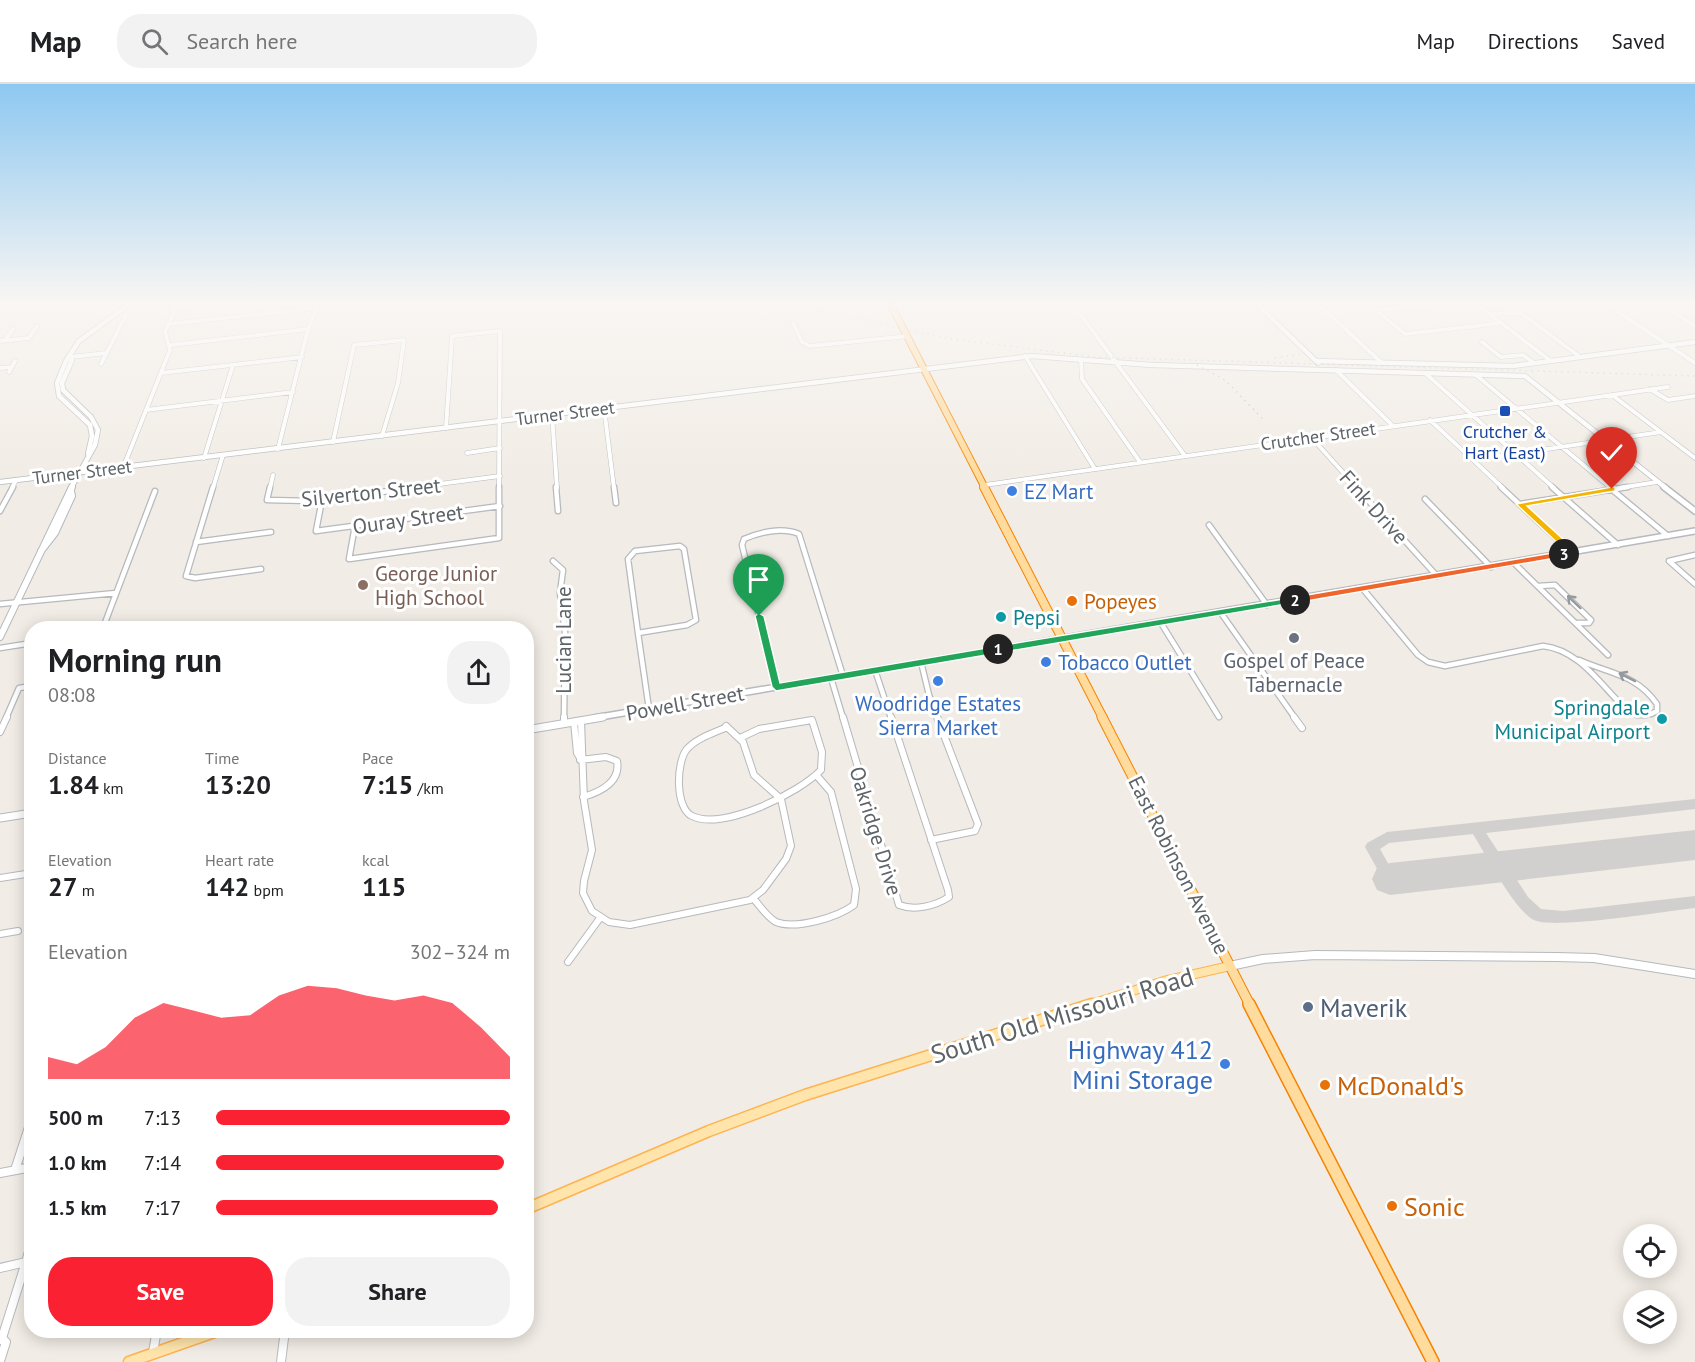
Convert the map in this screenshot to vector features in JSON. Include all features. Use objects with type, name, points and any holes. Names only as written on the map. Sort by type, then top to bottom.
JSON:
[{"type":"highway","name":"East Robinson Avenue","points":[[921,363],[1432,1362]]},
{"type":"main road","points":[[0,637],[41,552],[47,547],[62,517],[79,473],[96,441],[98,429],[93,418],[63,390],[62,382],[71,363]]},
{"type":"main road","name":"South Old Missouri Road","points":[[534,1206],[709,1131],[805,1095],[1164,981],[1263,959],[1315,955],[1556,957],[1604,960],[1695,974]]},
{"type":"main road","points":[[129,1362],[198,1338]]},
{"type":"street","points":[[9,372],[15,363]]},
{"type":"street","points":[[123,468],[165,363]]},
{"type":"street","points":[[161,373],[253,363]]},
{"type":"street","points":[[279,448],[301,363]]},
{"type":"street","points":[[333,442],[350,363]]},
{"type":"street","points":[[382,435],[399,383],[401,363]]},
{"type":"street","points":[[446,428],[450,363]]},
{"type":"street","points":[[355,526],[349,559],[500,538],[500,363]]},
{"type":"street","name":"Turner Street","points":[[0,482],[969,363]]},
{"type":"street","points":[[1029,363],[1095,469]]},
{"type":"street","points":[[1081,363],[1082,379],[1140,462]]},
{"type":"street","name":"Turner Street","points":[[1112,363],[1525,376],[1558,402]]},
{"type":"street","points":[[1116,363],[1185,456]]},
{"type":"street","points":[[1317,363],[1323,370]]},
{"type":"street","points":[[1370,363],[1504,366],[1537,363]]},
{"type":"street","points":[[204,458],[233,365]]},
{"type":"street","points":[[0,368],[12,366]]},
{"type":"street","points":[[1336,370],[1392,425]]},
{"type":"street","points":[[1425,373],[1618,545]]},
{"type":"street","points":[[1476,375],[1668,536]]},
{"type":"street","name":"Crutcher Street","points":[[985,485],[1668,387]]},
{"type":"street","name":"Crutcher Street","points":[[1650,389],[1668,400],[1695,396]]},
{"type":"street","points":[[146,410],[293,392]]},
{"type":"street","points":[[1612,394],[1695,458]]},
{"type":"street","points":[[1558,402],[1695,512]]},
{"type":"street","points":[[604,408],[616,503]]},
{"type":"street","points":[[552,414],[558,511]]},
{"type":"street","points":[[1430,420],[1572,552]]},
{"type":"street","points":[[1473,460],[1661,432]]},
{"type":"street","name":"Fink Drive","points":[[1311,437],[1437,576]]},
{"type":"street","points":[[466,453],[500,448]]},
{"type":"street","points":[[223,455],[186,573],[187,578],[261,569]]},
{"type":"street","name":"Silverton Street","points":[[273,475],[267,500],[322,500],[500,476]]},
{"type":"street","points":[[0,511],[16,480]]},
{"type":"street","points":[[1520,504],[1658,482]]},
{"type":"street","points":[[106,621],[155,491]]},
{"type":"street","points":[[1425,499],[1491,567]]},
{"type":"street","name":"Ouray Street","points":[[322,500],[316,531],[500,506]]},
{"type":"street","points":[[1209,525],[1267,605]]},
{"type":"street","points":[[776,687],[742,545],[744,539],[751,536],[790,531],[799,534],[843,676]]},
{"type":"street","name":"Powell Street","points":[[534,729],[1695,531]]},
{"type":"street","points":[[196,542],[270,532]]},
{"type":"street","points":[[638,633],[694,622],[696,617],[684,549],[680,546],[651,548],[631,553],[628,558],[638,633],[649,709]]},
{"type":"street","points":[[1695,555],[1670,559],[1671,563],[1695,584]]},
{"type":"street","name":"Lucian Lane","points":[[553,561],[563,570],[560,592],[565,632],[564,723]]},
{"type":"street","points":[[1514,563],[1608,655]]},
{"type":"street","points":[[1538,586],[1555,585],[1591,620],[1589,623],[1575,622]]},
{"type":"street","points":[[1363,589],[1418,655],[1432,664],[1449,665],[1547,645],[1561,648],[1575,658],[1627,710],[1637,715],[1657,711],[1657,704],[1635,681],[1625,675],[1575,658]]},
{"type":"street","points":[[0,604],[116,593]]},
{"type":"street","points":[[1221,613],[1302,728]]},
{"type":"street","points":[[1161,623],[1219,717]]},
{"type":"street","points":[[0,648],[24,644]]},
{"type":"street","points":[[875,670],[931,840],[975,831],[978,824],[929,695],[921,662]]},
{"type":"street","name":"Oakridge Drive","points":[[831,678],[898,905],[909,909],[947,900],[949,894],[931,840]]},
{"type":"street","points":[[0,732],[19,688],[24,687]]},
{"type":"street","points":[[578,721],[577,753],[580,760],[583,797],[592,848],[583,892],[588,907],[600,918],[614,924],[630,925],[753,898],[763,890],[790,851],[779,796],[754,775],[749,765],[746,748],[740,738],[727,726],[693,743],[684,752],[679,768],[681,802],[685,811],[700,819],[730,818],[779,796],[817,776],[822,768],[812,720],[759,729],[740,738]]},
{"type":"street","points":[[580,760],[610,758],[617,761],[619,768],[618,774],[604,789],[583,797]]},
{"type":"street","points":[[753,898],[771,918],[779,923],[790,925],[840,914],[854,905],[856,889],[831,792],[817,776]]},
{"type":"street","points":[[0,818],[24,814]]},
{"type":"street","points":[[0,878],[24,874]]},
{"type":"street","points":[[568,962],[600,918]]},
{"type":"street","points":[[0,934],[18,931]]},
{"type":"street","points":[[15,1170],[24,1142]]},
{"type":"street","points":[[0,1173],[24,1168]]},
{"type":"street","points":[[0,1268],[24,1262]]},
{"type":"street","points":[[0,1361],[6,1342],[1,1339],[24,1278]]},
{"type":"street","points":[[153,1354],[156,1338]]},
{"type":"street","points":[[281,1362],[284,1338]]},
{"type":"taxiway","points":[[1476,828],[1695,804]]},
{"type":"taxiway","points":[[1390,879],[1372,847],[1387,838],[1476,828]]},
{"type":"taxiway","points":[[1476,828],[1523,901],[1538,915],[1563,917],[1695,902]]},
{"type":"runway","points":[[1390,879],[1695,845]]},
{"type":"railway","points":[[1272,363],[1695,376]]},
{"type":"railway","points":[[1197,365],[1225,380],[1262,418]]},
{"type":"place","name":"Crutcher & Hart (East)","points":[[1505,411]]},
{"type":"place","name":"EZ Mart","points":[[1012,491]]},
{"type":"place","name":"George Junior High School","points":[[363,585]]},
{"type":"place","name":"Popeyes","points":[[1072,601]]},
{"type":"place","name":"Pepsi","points":[[1001,617]]},
{"type":"place","name":"Gospel of Peace Tabernacle","points":[[1294,638]]},
{"type":"place","name":"Tobacco Outlet","points":[[1046,662]]},
{"type":"place","name":"Woodridge Estates Sierra Market","points":[[938,681]]},
{"type":"place","name":"Springdale Municipal Airport","points":[[1662,719]]},
{"type":"place","name":"Maverik","points":[[1308,1007]]},
{"type":"place","name":"Highway 412 Mini Storage","points":[[1225,1064]]},
{"type":"place","name":"McDonald's","points":[[1325,1085]]},
{"type":"place","name":"Sonic","points":[[1392,1206]]},
{"type":"route","points":[[759,616],[776,687],[1572,552],[1520,504],[1612,489]]}]
